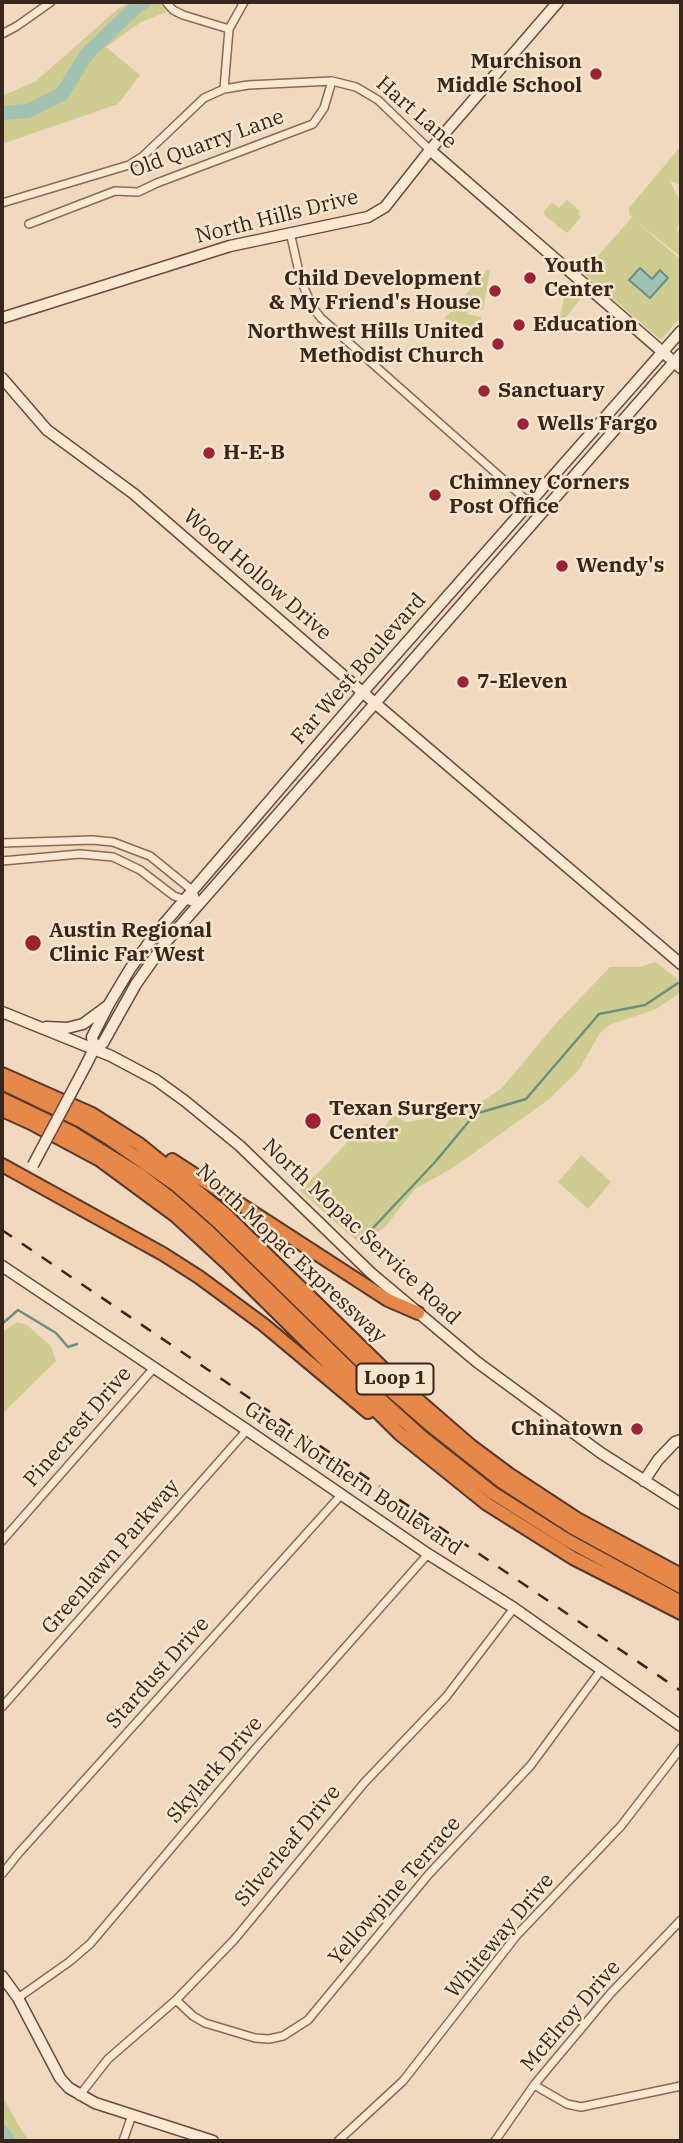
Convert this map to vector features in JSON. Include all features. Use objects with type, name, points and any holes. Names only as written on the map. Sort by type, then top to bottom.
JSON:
[{"type":"highway","name":"North Mopac Expressway","points":[[2,1074],[92,1114],[139,1144],[225,1214],[396,1381],[471,1446],[567,1512],[681,1575]]},
{"type":"highway","points":[[2,1083],[79,1120],[128,1150],[176,1185],[389,1389],[502,1482],[573,1528],[681,1587]]},
{"type":"highway","points":[[2,1099],[73,1133],[139,1174],[169,1197],[218,1240],[380,1399],[422,1437],[493,1493],[567,1540],[681,1602]]},
{"type":"highway","name":"Loop 1","points":[[2,1110],[100,1160],[176,1216],[400,1434],[450,1476],[519,1525],[573,1558],[681,1613]]},
{"type":"highway","points":[[139,1144],[170,1158],[388,1300],[418,1313]]},
{"type":"highway","points":[[2,1165],[199,1277],[264,1325],[367,1411],[400,1434]]},
{"type":"street","points":[[2,34],[51,2]]},
{"type":"street","points":[[166,2],[173,10],[183,15],[229,29]]},
{"type":"street","points":[[224,89],[229,29],[244,2]]},
{"type":"street","name":"North Hills Drive","points":[[2,318],[230,246],[368,217],[385,207],[430,150],[558,2]]},
{"type":"street","name":"Hart Lane","points":[[2,204],[129,165],[142,157],[204,98],[224,89],[248,85],[332,81],[356,87],[378,100],[430,150],[663,352],[679,361]]},
{"type":"street","name":"Old Quarry Lane","points":[[29,224],[115,191],[138,192],[313,124],[324,108],[332,81]]},
{"type":"street","points":[[290,232],[301,281],[313,308],[321,318],[541,513]]},
{"type":"street","name":"Far West Boulevard","points":[[94,1049],[92,1037],[130,969],[183,901],[681,331]]},
{"type":"street","name":"Far West Boulevard","points":[[26,1178],[94,1049],[103,1043],[136,984],[164,943],[541,513],[679,361]]},
{"type":"street","name":"Wood Hollow Drive","points":[[2,378],[47,430],[134,494],[681,964]]},
{"type":"street","points":[[46,841],[52,856]]},
{"type":"street","points":[[2,843],[102,841],[138,850],[150,856],[192,890],[198,904]]},
{"type":"street","points":[[2,860],[80,854],[113,858],[140,870],[183,901],[198,904]]},
{"type":"street","points":[[34,1025],[58,1028],[75,1026],[90,1020],[109,1004]]},
{"type":"street","name":"North Mopac Service Road","points":[[2,1012],[94,1049],[156,1080],[211,1121],[362,1265],[513,1390],[601,1453],[681,1504]]},
{"type":"street","name":"Great Northern Boulevard","points":[[2,1266],[428,1555],[514,1608],[681,1726]]},
{"type":"street","name":"Pinecrest Drive","points":[[2,1541],[153,1369]]},
{"type":"street","name":"Greenlawn Parkway","points":[[2,1707],[247,1430]]},
{"type":"street","points":[[644,1481],[658,1460],[675,1442],[681,1440]]},
{"type":"street","name":"Stardust Drive","points":[[2,1874],[341,1495]]},
{"type":"street","name":"Skylark Drive","points":[[18,1998],[90,1944],[265,1738],[428,1555]]},
{"type":"street","name":"Silverleaf Drive","points":[[79,2096],[108,2059],[176,2000],[234,1940],[364,1783],[446,1697],[514,1608]]},
{"type":"street","name":"Yellowpine Terrace","points":[[176,2000],[205,2023],[255,2038],[283,2036],[309,2020],[429,1874],[531,1765],[601,1670]]},
{"type":"street","name":"Whiteway Drive","points":[[338,2141],[403,2081],[517,1935],[621,1826],[681,1748]]},
{"type":"street","name":"McElroy Drive","points":[[495,2141],[534,2085],[610,1993],[681,1920]]},
{"type":"street","points":[[2,1976],[18,1998],[60,2078],[79,2096],[214,2141]]},
{"type":"street","points":[[534,2085],[567,2104],[582,2106],[681,2086]]},
{"type":"street","points":[[124,2141],[132,2115]]},
{"type":"shaded area","points":[[130,2],[159,2],[167,12],[141,22],[106,47],[140,75],[118,104],[2,144],[2,96],[36,81],[118,9]]},
{"type":"shaded area","points":[[681,146],[681,185],[670,181],[681,204],[676,232],[681,229],[681,257],[632,218],[681,260],[681,316],[661,340],[583,273],[632,217],[629,208]]},
{"type":"shaded area","points":[[567,200],[580,211],[578,214],[581,217],[567,233],[545,216],[544,211],[552,202],[559,208]]},
{"type":"shaded area","points":[[640,268],[652,279],[660,270],[668,278],[650,298],[629,280]]},
{"type":"shaded area","points":[[487,270],[490,271],[483,310],[469,308],[467,314],[481,317],[479,329],[444,319]]},
{"type":"shaded area","points":[[567,282],[583,296],[565,318],[567,325],[561,325],[555,320],[555,315],[561,313]]},
{"type":"shaded area","points":[[656,962],[681,982],[681,992],[656,1009],[609,1025],[600,1033],[578,1071],[548,1100],[454,1167],[415,1189],[385,1227],[360,1244],[300,1191],[365,1124],[385,1126],[394,1115],[406,1122],[464,1113],[501,1089],[558,1021],[610,967],[639,967]]},
{"type":"shaded area","points":[[581,1155],[611,1182],[588,1209],[558,1182]]},
{"type":"shaded area","points":[[17,1322],[27,1325],[51,1346],[56,1361],[2,1414],[2,1332]]},
{"type":"shaded area","points":[[2,2096],[19,2126],[29,2141],[2,2141]]},
{"type":"waterway","points":[[2,113],[28,111],[62,94],[87,54],[144,2]]},
{"type":"waterway","points":[[372,1229],[436,1161],[475,1114],[526,1099],[599,1014],[645,1005],[678,983]]},
{"type":"waterway","points":[[2,1324],[18,1310],[56,1333],[68,1347],[77,1344]]},
{"type":"waterway","points":[[2,2132],[9,2141]]},
{"type":"railway","points":[[2,1230],[681,1691]]},
{"type":"place","name":"Murchison Middle School","points":[[596,74]]},
{"type":"place","name":"Youth Center","points":[[530,278]]},
{"type":"place","name":"Child Development & My Friend's House","points":[[495,291]]},
{"type":"place","name":"Education","points":[[519,325]]},
{"type":"place","name":"Northwest Hills United Methodist Church","points":[[498,344]]},
{"type":"place","name":"Sanctuary","points":[[484,391]]},
{"type":"place","name":"Wells Fargo","points":[[523,424]]},
{"type":"place","name":"H-E-B","points":[[209,453]]},
{"type":"place","name":"Chimney Corners Post Office","points":[[435,495]]},
{"type":"place","name":"Wendy's","points":[[562,566]]},
{"type":"place","name":"7-Eleven","points":[[463,682]]},
{"type":"place","name":"Austin Regional Clinic Far West","points":[[33,943]]},
{"type":"place","name":"Texan Surgery Center","points":[[313,1121]]},
{"type":"place","name":"Chinatown","points":[[637,1429]]}]
